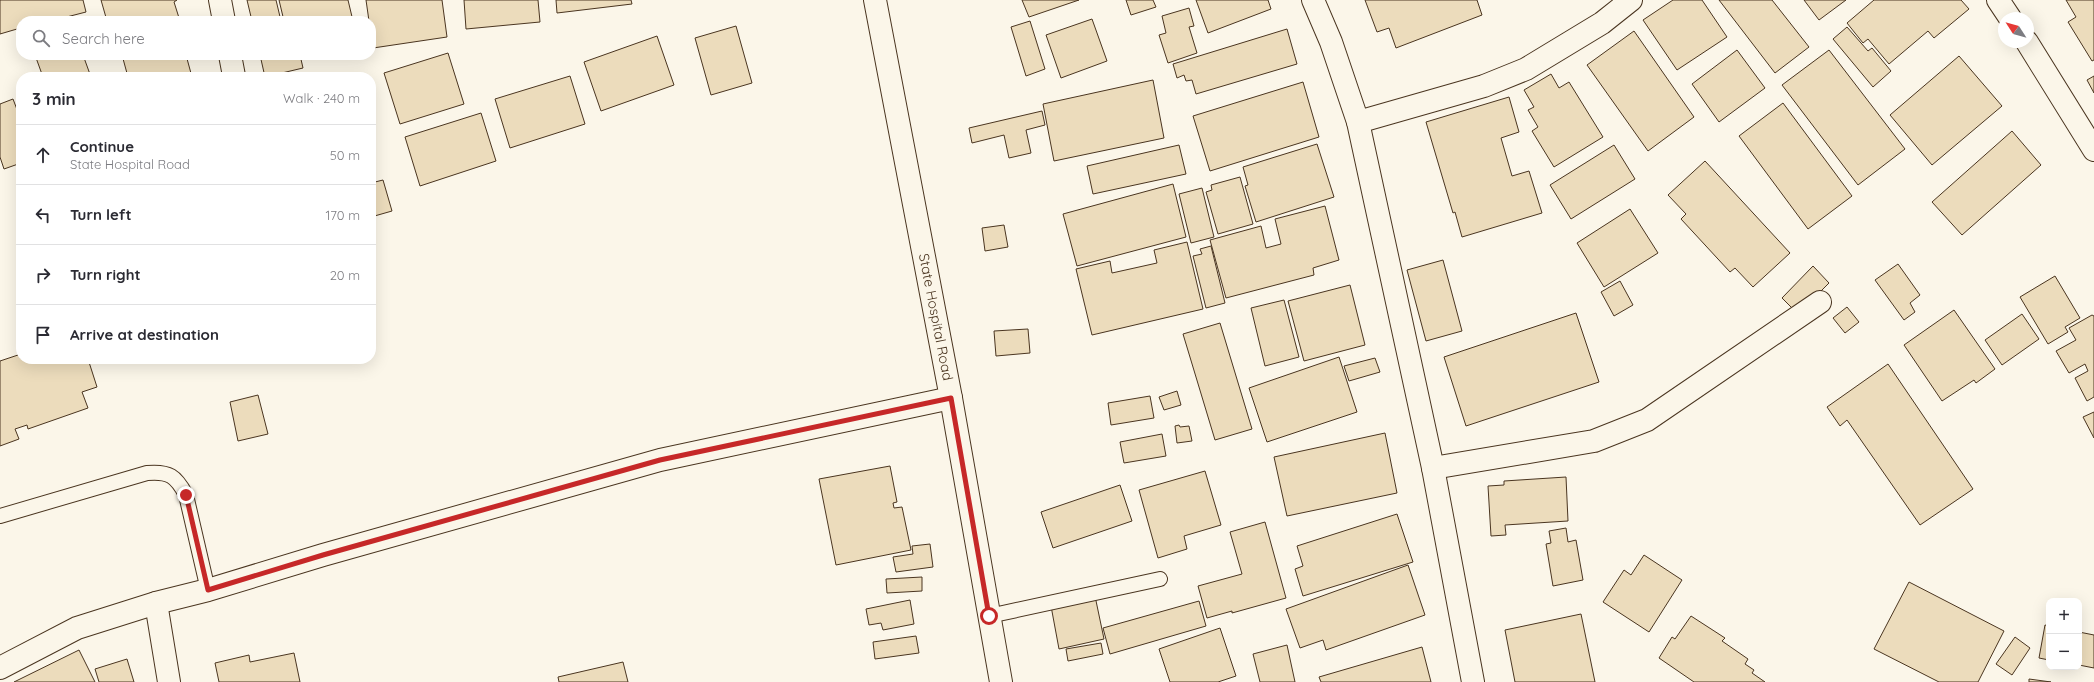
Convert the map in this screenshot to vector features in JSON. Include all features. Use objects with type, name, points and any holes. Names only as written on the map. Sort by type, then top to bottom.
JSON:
[{"type":"street","points":[[220,0],[223,16]]},
{"type":"street","name":"State Hospital Road","points":[[875,0],[951,398],[1001,682]]},
{"type":"street","points":[[1313,0],[1332,42],[1358,122],[1433,468],[1473,682]]},
{"type":"street","points":[[1358,122],[1484,86],[1526,69],[1602,23],[1631,0]]},
{"type":"street","points":[[1998,0],[2006,12]]},
{"type":"street","points":[[2031,48],[2094,150]]},
{"type":"street","points":[[231,60],[233,72]]},
{"type":"street","points":[[1433,468],[1594,441],[1647,420],[1820,302]]},
{"type":"street","points":[[0,668],[77,628],[156,603],[208,590],[323,555],[660,460],[951,398]]},
{"type":"street","points":[[156,603],[169,682]]},
{"type":"lane","points":[[0,516],[147,473],[160,472],[179,482],[186,495],[208,590]]},
{"type":"lane","points":[[989,616],[1160,579]]},
{"type":"building","points":[[0,0],[83,0],[86,12],[70,16],[16,16],[16,29],[0,34]]},
{"type":"building","points":[[101,0],[177,0],[174,2],[178,16],[106,16]]},
{"type":"building","points":[[247,0],[276,0],[280,16],[251,16]]},
{"type":"building","points":[[279,0],[348,0],[352,16],[283,16]]},
{"type":"building","points":[[366,0],[442,0],[447,37],[376,48],[376,16],[368,16]]},
{"type":"building","points":[[464,0],[538,0],[540,22],[466,29]]},
{"type":"building","points":[[556,0],[631,0],[632,4],[557,13]]},
{"type":"building","points":[[1022,0],[1079,0],[1029,17]]},
{"type":"building","points":[[1126,0],[1153,0],[1156,7],[1131,15]]},
{"type":"building","points":[[1196,0],[1268,0],[1271,9],[1208,33]]},
{"type":"building","points":[[1365,0],[1477,0],[1482,15],[1396,48],[1389,28],[1377,32]]},
{"type":"building","points":[[1673,0],[1702,0],[1727,37],[1677,70],[1643,20]]},
{"type":"building","points":[[1719,0],[1772,0],[1809,47],[1775,73]]},
{"type":"building","points":[[1804,0],[1846,0],[1819,20]]},
{"type":"building","points":[[1874,0],[1961,0],[1969,9],[1934,38],[1928,31],[1889,64],[1868,39],[1863,43],[1847,23]]},
{"type":"building","points":[[2066,0],[2094,0],[2094,60],[2092,61],[2068,22],[2076,17]]},
{"type":"building","points":[[1189,8],[1194,26],[1189,27],[1197,53],[1168,63],[1159,35],[1166,33],[1162,16]]},
{"type":"building","points":[[1092,19],[1107,61],[1061,78],[1046,35]]},
{"type":"building","points":[[1030,21],[1045,69],[1026,76],[1011,27]]},
{"type":"building","points":[[736,26],[752,83],[711,95],[695,38]]},
{"type":"building","points":[[1847,27],[1868,51],[1872,48],[1891,71],[1873,87],[1833,39]]},
{"type":"building","points":[[1287,29],[1297,64],[1196,94],[1192,80],[1186,81],[1184,75],[1177,78],[1173,64]]},
{"type":"building","points":[[1634,31],[1694,117],[1648,151],[1587,65]]},
{"type":"building","points":[[657,36],[674,85],[601,111],[584,62]]},
{"type":"building","points":[[1737,50],[1765,88],[1719,122],[1692,84]]},
{"type":"building","points":[[1829,50],[1905,149],[1858,185],[1782,85]]},
{"type":"building","points":[[448,53],[464,104],[400,124],[384,73]]},
{"type":"building","points":[[1959,56],[2002,106],[1932,165],[1890,115]]},
{"type":"building","points":[[37,60],[85,60],[89,72],[41,72]]},
{"type":"building","points":[[123,60],[187,60],[191,72],[127,72]]},
{"type":"building","points":[[261,60],[301,60],[303,68],[286,72],[264,72]]},
{"type":"building","points":[[1551,74],[1559,88],[1569,82],[1603,137],[1554,167],[1532,131],[1538,127],[1528,110],[1534,107],[1524,90]]},
{"type":"building","points":[[570,76],[585,124],[510,148],[495,99]]},
{"type":"building","points":[[2094,76],[2094,93],[2087,80]]},
{"type":"building","points":[[1153,80],[1164,138],[1054,161],[1043,104]]},
{"type":"building","points":[[1303,82],[1319,137],[1210,171],[1193,116]]},
{"type":"building","points":[[1509,97],[1519,132],[1501,138],[1512,176],[1529,171],[1542,213],[1462,237],[1455,212],[1453,213],[1426,122]]},
{"type":"building","points":[[13,99],[16,107],[16,165],[4,169],[0,157],[0,104]]},
{"type":"building","points":[[1783,103],[1852,196],[1808,229],[1739,136]]},
{"type":"building","points":[[1042,111],[1045,125],[1026,130],[1031,153],[1009,158],[1004,135],[972,143],[969,128]]},
{"type":"building","points":[[481,113],[496,161],[420,186],[405,137]]},
{"type":"building","points":[[2012,131],[2041,165],[1962,235],[1932,202]]},
{"type":"building","points":[[1317,144],[1334,197],[1256,222],[1245,186],[1248,185],[1243,167]]},
{"type":"building","points":[[1179,145],[1186,174],[1093,194],[1087,166]]},
{"type":"building","points":[[1614,145],[1635,179],[1571,219],[1550,185]]},
{"type":"building","points":[[1705,161],[1790,253],[1753,287],[1735,268],[1730,272],[1681,219],[1686,214],[1668,195]]},
{"type":"building","points":[[1240,177],[1253,224],[1218,234],[1206,192],[1212,190],[1211,185]]},
{"type":"building","points":[[383,180],[392,211],[376,216],[376,182]]},
{"type":"building","points":[[1173,184],[1186,237],[1077,266],[1063,214]]},
{"type":"building","points":[[1202,188],[1214,237],[1191,243],[1179,194]]},
{"type":"building","points":[[1325,206],[1339,260],[1313,268],[1314,275],[1226,298],[1210,240],[1261,226],[1266,248],[1281,244],[1275,219]]},
{"type":"building","points":[[1630,209],[1658,253],[1604,287],[1577,243]]},
{"type":"building","points":[[1004,225],[1008,247],[985,251],[982,228]]},
{"type":"building","points":[[1187,242],[1203,309],[1092,335],[1076,269],[1110,261],[1112,273],[1157,263],[1154,250]]},
{"type":"building","points":[[1211,246],[1225,303],[1206,308],[1193,256],[1202,254],[1200,249]]},
{"type":"building","points":[[1443,260],[1462,331],[1426,341],[1407,270]]},
{"type":"building","points":[[1898,264],[1920,295],[1910,303],[1915,312],[1904,320],[1875,280]]},
{"type":"building","points":[[1813,266],[1829,283],[1798,314],[1782,298]]},
{"type":"building","points":[[2055,276],[2080,318],[2065,327],[2068,332],[2048,344],[2020,297]]},
{"type":"building","points":[[1620,281],[1633,305],[1614,316],[1601,292]]},
{"type":"building","points":[[1350,285],[1365,345],[1304,361],[1288,301]]},
{"type":"building","points":[[1284,300],[1299,357],[1265,366],[1251,308]]},
{"type":"building","points":[[1847,307],[1859,322],[1845,333],[1833,318]]},
{"type":"building","points":[[1954,310],[1995,369],[1976,383],[1974,380],[1942,401],[1904,345]]},
{"type":"building","points":[[1576,313],[1599,382],[1466,426],[1444,357]]},
{"type":"building","points":[[2022,314],[2039,339],[2002,365],[1985,340]]},
{"type":"building","points":[[2092,315],[2094,316],[2094,397],[2087,401],[2075,378],[2088,371],[2085,364],[2069,373],[2056,351],[2076,340],[2069,328]]},
{"type":"building","points":[[1220,323],[1252,429],[1215,440],[1183,334]]},
{"type":"building","points":[[1028,329],[1030,353],[996,356],[994,331]]},
{"type":"building","points":[[16,356],[16,364],[90,364],[97,387],[82,392],[88,408],[28,429],[27,425],[15,429],[19,439],[0,446],[0,361]]},
{"type":"building","points":[[1339,357],[1357,412],[1267,442],[1249,388]]},
{"type":"building","points":[[1375,358],[1380,372],[1349,381],[1344,366]]},
{"type":"building","points":[[1888,364],[1973,489],[1920,525],[1847,420],[1840,426],[1827,407]]},
{"type":"building","points":[[1177,391],[1181,405],[1164,410],[1159,397]]},
{"type":"building","points":[[258,395],[268,434],[238,441],[230,402]]},
{"type":"building","points":[[1150,396],[1154,418],[1111,425],[1108,403]]},
{"type":"building","points":[[2094,412],[2094,438],[2083,417]]},
{"type":"building","points":[[1179,425],[1180,427],[1189,426],[1192,441],[1177,443],[1175,426]]},
{"type":"building","points":[[1385,433],[1397,493],[1287,516],[1274,457]]},
{"type":"building","points":[[1162,434],[1166,456],[1124,463],[1120,442]]},
{"type":"building","points":[[890,466],[897,502],[893,503],[894,508],[902,507],[911,550],[836,565],[819,479]]},
{"type":"building","points":[[1205,471],[1221,525],[1184,536],[1187,549],[1158,558],[1139,490]]},
{"type":"building","points":[[1566,477],[1568,521],[1505,525],[1506,535],[1491,536],[1488,486],[1504,485],[1504,481]]},
{"type":"building","points":[[1120,485],[1132,521],[1053,548],[1041,512]]},
{"type":"building","points":[[1397,514],[1413,562],[1303,596],[1295,569],[1303,566],[1297,546]]},
{"type":"building","points":[[1265,522],[1286,598],[1232,613],[1232,611],[1207,618],[1198,586],[1242,574],[1230,532]]},
{"type":"building","points":[[1566,528],[1568,542],[1576,540],[1583,580],[1553,586],[1546,544],[1551,543],[1549,531]]},
{"type":"building","points":[[930,544],[933,567],[896,572],[893,557],[913,554],[912,546]]},
{"type":"building","points":[[1644,555],[1682,580],[1649,632],[1603,602],[1624,570],[1631,575]]},
{"type":"building","points":[[1408,565],[1425,615],[1326,650],[1323,640],[1300,648],[1286,609]]},
{"type":"building","points":[[922,577],[922,591],[887,593],[886,579]]},
{"type":"building","points":[[1909,582],[2004,631],[1978,682],[1939,682],[1874,649]]},
{"type":"building","points":[[1095,596],[1104,639],[1059,649],[1051,606]]},
{"type":"building","points":[[910,600],[914,624],[883,630],[881,623],[869,625],[866,609]]},
{"type":"building","points":[[1199,601],[1206,626],[1110,654],[1103,628]]},
{"type":"building","points":[[1581,614],[1595,682],[1515,682],[1505,630]]},
{"type":"building","points":[[1691,616],[1725,638],[1722,641],[1748,659],[1745,664],[1754,670],[1752,673],[1765,682],[1694,682],[1659,658],[1672,637],[1675,639]]},
{"type":"building","points":[[2045,625],[2046,659],[2039,658]]},
{"type":"building","points":[[1220,628],[1236,676],[1218,682],[1170,682],[1159,649]]},
{"type":"building","points":[[2082,633],[2094,635],[2094,668],[2082,666]]},
{"type":"building","points":[[916,636],[919,653],[875,659],[873,642]]},
{"type":"building","points":[[2015,637],[2030,648],[2012,675],[1996,664]]},
{"type":"building","points":[[1101,643],[1103,654],[1068,661],[1066,649]]},
{"type":"building","points":[[1287,645],[1295,682],[1260,682],[1253,654]]},
{"type":"building","points":[[1422,647],[1431,682],[1321,682],[1319,677]]},
{"type":"building","points":[[79,650],[95,682],[14,682]]},
{"type":"building","points":[[294,653],[300,682],[219,682],[215,663],[249,655],[250,662]]},
{"type":"building","points":[[127,659],[134,682],[99,682],[95,669]]},
{"type":"building","points":[[623,662],[628,682],[559,682],[558,677]]},
{"type":"building","points":[[2029,679],[2051,682],[2029,682]]},
{"type":"route","points":[[186,495],[208,590],[323,555],[660,460],[951,398],[989,616]]}]
